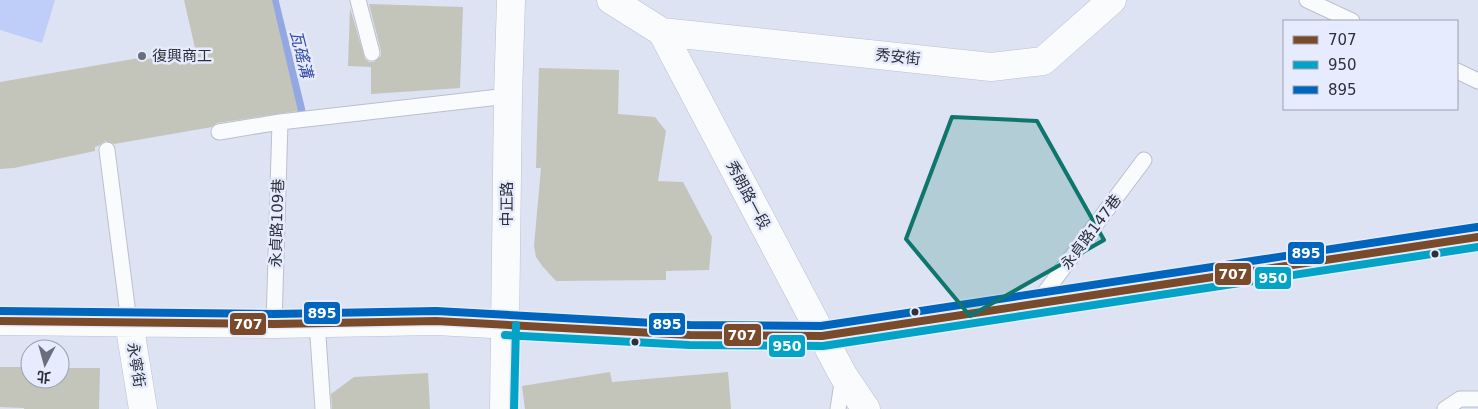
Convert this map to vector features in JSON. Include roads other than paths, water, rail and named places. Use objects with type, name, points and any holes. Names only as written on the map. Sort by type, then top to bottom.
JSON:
[{"type":"street","name":"中正路","points":[[504,409],[511,0]]},
{"type":"street","name":"秀朗路一段","points":[[612,0],[662,32],[843,375],[866,409]]},
{"type":"street","name":"秀安街","points":[[662,32],[991,67],[1043,61],[1112,0]]},
{"type":"street","points":[[0,321],[274,324],[436,321],[690,335],[822,336],[1478,237]]},
{"type":"street","name":"永寧街","points":[[129,322],[143,409]]},
{"type":"lane","points":[[358,0],[372,54]]},
{"type":"lane","points":[[1307,0],[1350,20]]},
{"type":"lane","points":[[1458,71],[1478,81]]},
{"type":"lane","points":[[219,132],[280,122],[508,96]]},
{"type":"lane","name":"永貞路109巷","points":[[274,324],[280,122]]},
{"type":"lane","points":[[107,150],[129,322]]},
{"type":"lane","name":"永貞路147巷","points":[[1038,303],[1144,160]]},
{"type":"lane","points":[[317,322],[323,409]]},
{"type":"lane","points":[[838,409],[843,375]]},
{"type":"lane","points":[[1445,409],[1460,399],[1478,399]]},
{"type":"waterway","name":"瓦磘溝","points":[[274,0],[302,115]]},
{"type":"place","name":"復興商工","points":[[142,56]]}]
